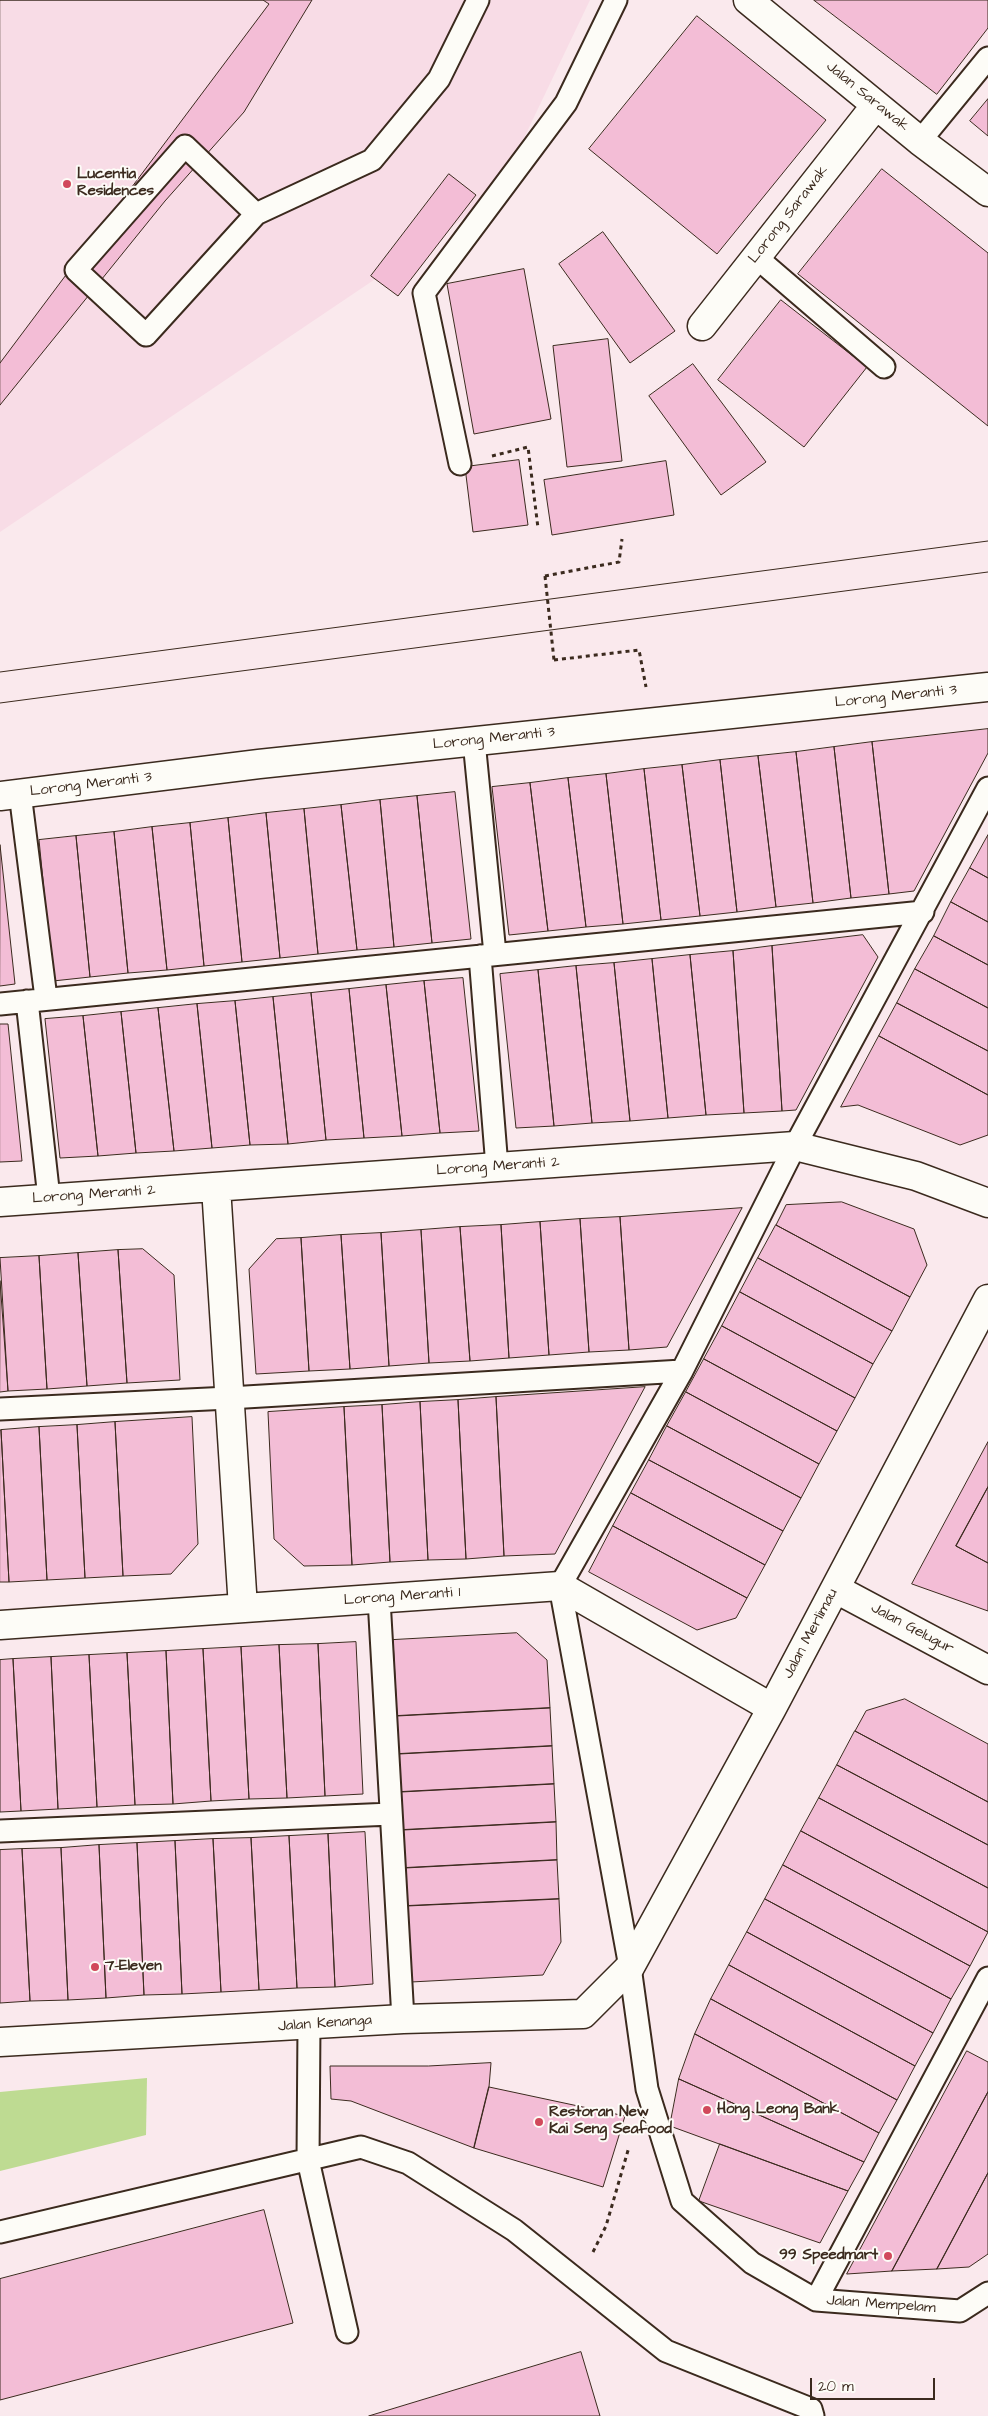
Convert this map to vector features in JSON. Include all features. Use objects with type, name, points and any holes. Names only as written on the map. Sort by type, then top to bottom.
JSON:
[{"type":"street","name":"Jalan Sarawak","points":[[748,0],[920,141],[988,192]]},
{"type":"street","name":"Lorong Sarawak","points":[[702,326],[876,105]]},
{"type":"street","name":"Lorong Meranti 3","points":[[10,795],[259,764],[988,687]]},
{"type":"street","name":"Lorong Meranti 2","points":[[0,1202],[796,1146],[916,1176],[988,1203]]},
{"type":"street","points":[[216,1187],[243,1608]]},
{"type":"street","name":"Jalan Merlimau","points":[[630,1967],[772,1708],[988,1299]]},
{"type":"street","points":[[560,1586],[772,1708]]},
{"type":"street","name":"Lorong Meranti 1","points":[[0,1626],[560,1586]]},
{"type":"street","name":"Jalan Gelugur","points":[[836,1588],[988,1670]]},
{"type":"street","name":"Jalan Kenanga","points":[[0,2042],[403,2019],[583,2014],[630,1967]]},
{"type":"lane","points":[[256,214],[185,146],[76,270],[146,335],[256,214],[372,160],[439,78],[478,0]]},
{"type":"lane","points":[[460,464],[424,293],[566,104],[616,0]]},
{"type":"lane","points":[[920,141],[988,58]]},
{"type":"lane","points":[[756,257],[884,367]]},
{"type":"lane","points":[[474,741],[497,1167]]},
{"type":"lane","points":[[560,1586],[682,1371],[796,1146],[988,788]]},
{"type":"lane","points":[[10,795],[37,1000],[49,1198]]},
{"type":"lane","points":[[0,1004],[923,912]]},
{"type":"lane","points":[[0,1409],[230,1398],[682,1371]]},
{"type":"lane","name":"Jalan Mempelam","points":[[560,1586],[630,1967],[647,2089],[682,2201],[752,2263],[816,2300],[960,2311],[988,2293]]},
{"type":"lane","points":[[379,1599],[403,2019]]},
{"type":"lane","points":[[0,1831],[391,1814]]},
{"type":"lane","points":[[816,2300],[988,1978]]},
{"type":"lane","points":[[309,2025],[308,2160],[347,2332]]},
{"type":"lane","points":[[0,2232],[361,2147],[408,2163],[514,2230],[666,2351],[811,2409],[813,2416]]},
{"type":"path","points":[[460,464],[528,447],[538,528]]},
{"type":"path","points":[[622,539],[619,562],[545,576],[554,660],[639,650]]},
{"type":"path","points":[[606,2226],[630,2144]]},
{"type":"shaded area","points":[[0,0],[590,0],[512,163],[493,194],[451,228],[0,532]]},
{"type":"green space","points":[[147,2078],[146,2135],[0,2171],[0,2092]]},
{"type":"building","name":"Lucentia Residences","points":[[0,0],[263,0],[269,4],[0,363]]},
{"type":"building","name":"Lucentia Residences","points":[[0,0],[312,0],[244,112],[165,201],[0,405]]},
{"type":"building","points":[[814,0],[988,0],[988,28],[937,94]]},
{"type":"building","points":[[697,16],[826,120],[717,254],[589,149]]},
{"type":"building","points":[[988,99],[988,136],[970,121]]},
{"type":"building","points":[[882,169],[988,253],[988,426],[798,274]]},
{"type":"building","points":[[449,174],[476,195],[398,296],[371,276]]},
{"type":"building","points":[[603,232],[675,331],[630,363],[559,264]]},
{"type":"building","points":[[524,269],[551,419],[474,434],[447,284]]},
{"type":"building","points":[[781,300],[867,367],[804,447],[718,380]]},
{"type":"building","points":[[608,339],[622,461],[567,467],[553,346]]},
{"type":"building","points":[[693,364],[766,462],[721,495],[649,396]]},
{"type":"building","points":[[519,460],[528,525],[473,532],[465,467]]},
{"type":"building","points":[[666,461],[674,515],[552,535],[544,480]]},
{"type":"building","points":[[988,729],[988,753],[914,891],[889,894],[872,742]]},
{"type":"building","points":[[872,742],[889,894],[851,898],[834,747]]},
{"type":"building","points":[[834,747],[851,898],[813,903],[796,752]]},
{"type":"building","points":[[796,752],[813,903],[776,907],[758,756]]},
{"type":"building","points":[[758,756],[776,907],[737,912],[720,760]]},
{"type":"building","points":[[720,760],[737,912],[700,916],[682,765]]},
{"type":"building","points":[[682,765],[700,916],[661,920],[644,769]]},
{"type":"building","points":[[644,769],[661,920],[623,924],[606,774]]},
{"type":"building","points":[[606,774],[623,924],[586,927],[568,778]]},
{"type":"building","points":[[568,778],[586,927],[548,931],[530,783]]},
{"type":"building","points":[[530,783],[548,931],[509,935],[492,787]]},
{"type":"building","points":[[455,792],[471,939],[432,943],[417,796]]},
{"type":"building","points":[[417,796],[432,943],[394,947],[380,800]]},
{"type":"building","points":[[380,800],[394,947],[357,950],[341,805]]},
{"type":"building","points":[[341,805],[357,950],[318,954],[304,809]]},
{"type":"building","points":[[304,809],[318,954],[280,958],[266,813]]},
{"type":"building","points":[[266,813],[280,958],[242,962],[228,818]]},
{"type":"building","points":[[228,818],[242,962],[204,966],[190,823]]},
{"type":"building","points":[[190,823],[204,966],[167,970],[152,827]]},
{"type":"building","points":[[152,827],[167,970],[128,973],[114,832]]},
{"type":"building","points":[[114,832],[128,973],[90,977],[76,836]]},
{"type":"building","points":[[988,835],[988,878],[970,868]]},
{"type":"building","points":[[76,836],[90,977],[53,981],[39,840]]},
{"type":"building","points":[[0,845],[15,984],[0,986]]},
{"type":"building","points":[[970,868],[988,878],[988,922],[951,902]]},
{"type":"building","points":[[951,902],[988,922],[988,965],[934,936]]},
{"type":"building","points":[[863,935],[878,957],[796,1110],[782,1111],[772,946]]},
{"type":"building","points":[[934,936],[988,965],[988,1008],[915,969]]},
{"type":"building","points":[[772,946],[782,1111],[744,1113],[733,951]]},
{"type":"building","points":[[733,951],[744,1113],[706,1115],[690,955]]},
{"type":"building","points":[[690,955],[706,1115],[668,1118],[652,959]]},
{"type":"building","points":[[652,959],[668,1118],[630,1121],[614,963]]},
{"type":"building","points":[[614,963],[630,1121],[592,1123],[576,966]]},
{"type":"building","points":[[576,966],[592,1123],[554,1126],[538,970]]},
{"type":"building","points":[[915,969],[988,1008],[988,1051],[897,1003]]},
{"type":"building","points":[[538,970],[554,1126],[516,1128],[500,974]]},
{"type":"building","points":[[463,978],[479,1131],[440,1133],[424,981]]},
{"type":"building","points":[[424,981],[440,1133],[402,1136],[386,985]]},
{"type":"building","points":[[386,985],[402,1136],[364,1138],[349,989]]},
{"type":"building","points":[[349,989],[364,1138],[326,1140],[311,993]]},
{"type":"building","points":[[311,993],[326,1140],[288,1144],[273,997]]},
{"type":"building","points":[[273,997],[288,1144],[250,1145],[235,1001]]},
{"type":"building","points":[[235,1001],[250,1145],[212,1148],[197,1004]]},
{"type":"building","points":[[897,1003],[988,1051],[988,1095],[879,1036]]},
{"type":"building","points":[[197,1004],[212,1148],[174,1151],[158,1008]]},
{"type":"building","points":[[158,1008],[174,1151],[136,1153],[121,1012]]},
{"type":"building","points":[[121,1012],[136,1153],[98,1156],[83,1016]]},
{"type":"building","points":[[83,1016],[98,1156],[60,1158],[45,1019]]},
{"type":"building","points":[[0,1024],[8,1024],[22,1161],[0,1162]]},
{"type":"building","points":[[879,1036],[988,1095],[988,1135],[960,1145],[858,1105],[841,1107]]},
{"type":"building","points":[[842,1202],[914,1229],[927,1265],[910,1297],[776,1225],[786,1205]]},
{"type":"building","points":[[742,1208],[667,1347],[629,1350],[620,1217]]},
{"type":"building","points":[[620,1217],[629,1350],[589,1352],[580,1219]]},
{"type":"building","points":[[580,1219],[589,1352],[549,1355],[540,1222]]},
{"type":"building","points":[[540,1222],[549,1355],[509,1358],[501,1225]]},
{"type":"building","points":[[501,1225],[509,1358],[470,1361],[460,1227]]},
{"type":"building","points":[[776,1225],[910,1297],[892,1331],[758,1258]]},
{"type":"building","points":[[460,1227],[470,1361],[429,1363],[421,1230]]},
{"type":"building","points":[[421,1230],[429,1363],[389,1366],[381,1233]]},
{"type":"building","points":[[381,1233],[389,1366],[350,1369],[341,1235]]},
{"type":"building","points":[[341,1235],[350,1369],[309,1371],[301,1238]]},
{"type":"building","points":[[301,1238],[309,1371],[256,1374],[249,1269],[276,1239]]},
{"type":"building","points":[[143,1249],[174,1275],[180,1380],[127,1383],[118,1250]]},
{"type":"building","points":[[118,1250],[127,1383],[87,1386],[78,1253]]},
{"type":"building","points":[[78,1253],[87,1386],[47,1389],[39,1256]]},
{"type":"building","points":[[39,1256],[47,1389],[8,1391],[0,1258]]},
{"type":"building","points":[[758,1258],[892,1331],[873,1364],[740,1292]]},
{"type":"building","points":[[0,1281],[8,1391],[0,1392]]},
{"type":"building","points":[[740,1292],[873,1364],[855,1398],[722,1326]]},
{"type":"building","points":[[722,1326],[855,1398],[837,1431],[704,1359]]},
{"type":"building","points":[[704,1359],[837,1431],[819,1464],[686,1392]]},
{"type":"building","points":[[645,1387],[555,1554],[504,1556],[496,1397]]},
{"type":"building","points":[[686,1392],[819,1464],[801,1498],[667,1426]]},
{"type":"building","points":[[496,1397],[504,1556],[466,1559],[458,1400]]},
{"type":"building","points":[[458,1400],[466,1559],[428,1560],[420,1402]]},
{"type":"building","points":[[420,1402],[428,1560],[390,1562],[382,1405]]},
{"type":"building","points":[[382,1405],[390,1562],[352,1565],[344,1407]]},
{"type":"building","points":[[344,1407],[352,1565],[304,1566],[274,1539],[268,1412]]},
{"type":"building","points":[[192,1417],[198,1544],[171,1574],[123,1576],[115,1422]]},
{"type":"building","points":[[115,1422],[123,1576],[85,1578],[77,1425]]},
{"type":"building","points":[[77,1425],[85,1578],[47,1580],[39,1427]]},
{"type":"building","points":[[667,1426],[801,1498],[783,1531],[649,1460]]},
{"type":"building","points":[[39,1427],[47,1580],[9,1582],[1,1430]]},
{"type":"building","points":[[1,1430],[9,1582],[0,1582]]},
{"type":"building","points":[[988,1442],[988,1487],[956,1546],[988,1563],[988,1611],[912,1584]]},
{"type":"building","points":[[649,1460],[783,1531],[765,1565],[631,1493]]},
{"type":"building","points":[[988,1487],[988,1563],[956,1546]]},
{"type":"building","points":[[631,1493],[765,1565],[747,1598],[613,1526]]},
{"type":"building","points":[[613,1526],[747,1598],[736,1618],[697,1630],[589,1572]]},
{"type":"building","points":[[517,1633],[547,1660],[550,1708],[397,1716],[393,1640]]},
{"type":"building","points":[[356,1642],[363,1794],[325,1796],[318,1644]]},
{"type":"building","points":[[318,1644],[325,1796],[287,1798],[279,1645]]},
{"type":"building","points":[[279,1645],[287,1798],[249,1799],[241,1647]]},
{"type":"building","points":[[241,1647],[249,1799],[211,1801],[203,1649]]},
{"type":"building","points":[[203,1649],[211,1801],[173,1804],[166,1651]]},
{"type":"building","points":[[166,1651],[173,1804],[135,1805],[127,1653]]},
{"type":"building","points":[[127,1653],[135,1805],[97,1807],[89,1655]]},
{"type":"building","points":[[89,1655],[97,1807],[58,1809],[51,1657]]},
{"type":"building","points":[[51,1657],[58,1809],[21,1811],[13,1659]]},
{"type":"building","points":[[13,1659],[21,1811],[0,1812],[0,1660]]},
{"type":"building","points":[[905,1699],[988,1744],[988,1802],[855,1731],[866,1711]]},
{"type":"building","points":[[550,1708],[552,1746],[399,1754],[397,1716]]},
{"type":"building","points":[[855,1731],[988,1802],[988,1845],[837,1765]]},
{"type":"building","points":[[552,1746],[554,1784],[401,1792],[399,1754]]},
{"type":"building","points":[[837,1765],[988,1845],[988,1888],[819,1798]]},
{"type":"building","points":[[554,1784],[556,1822],[403,1830],[401,1792]]},
{"type":"building","points":[[819,1798],[988,1888],[988,1932],[801,1831]]},
{"type":"building","points":[[556,1822],[557,1860],[405,1868],[403,1830]]},
{"type":"building","points":[[801,1831],[988,1932],[970,1966],[783,1865]]},
{"type":"building","points":[[365,1832],[373,1984],[335,1987],[328,1834]]},
{"type":"building","points":[[328,1834],[335,1987],[297,1988],[289,1836]]},
{"type":"building","points":[[289,1836],[297,1988],[259,1990],[251,1838]]},
{"type":"building","points":[[251,1838],[259,1990],[221,1992],[213,1839]]},
{"type":"building","points":[[213,1839],[221,1992],[182,1994],[175,1841]]},
{"type":"building","points":[[175,1841],[182,1994],[144,1995],[137,1843]]},
{"type":"building","points":[[137,1843],[144,1995],[106,1998],[99,1845]]},
{"type":"building","points":[[99,1845],[106,1998],[68,2000],[61,1848]]},
{"type":"building","points":[[61,1848],[68,2000],[30,2001],[22,1849]]},
{"type":"building","points":[[22,1849],[30,2001],[0,2003],[0,1850]]},
{"type":"building","points":[[557,1860],[559,1899],[407,1906],[405,1868]]},
{"type":"building","points":[[783,1865],[970,1966],[951,1999],[765,1899]]},
{"type":"building","points":[[559,1899],[561,1942],[543,1975],[411,1982],[407,1906]]},
{"type":"building","points":[[765,1899],[951,1999],[933,2033],[747,1932]]},
{"type":"building","points":[[747,1932],[933,2033],[915,2066],[729,1965]]},
{"type":"building","points":[[729,1965],[915,2066],[897,2100],[711,1999]]},
{"type":"building","points":[[711,1999],[897,2100],[879,2133],[695,2034]]},
{"type":"building","points":[[695,2034],[879,2133],[864,2162],[679,2079]]},
{"type":"building","points":[[967,2051],[988,2062],[988,2092],[892,2271],[847,2274]]},
{"type":"building","points":[[491,2063],[489,2087],[474,2148],[351,2101],[331,2099],[330,2066],[428,2066]]},
{"type":"building","points":[[679,2079],[864,2162],[848,2191],[670,2126]]},
{"type":"building","points":[[489,2087],[625,2116],[603,2187],[474,2148]]},
{"type":"building","points":[[988,2092],[988,2173],[937,2269],[892,2271]]},
{"type":"building","points":[[720,2144],[848,2191],[820,2243],[699,2201]]},
{"type":"building","points":[[988,2173],[988,2254],[969,2267],[937,2269]]},
{"type":"building","points":[[264,2210],[293,2323],[0,2400],[0,2279]]},
{"type":"building","points":[[581,2352],[600,2416],[369,2416]]},
{"type":"tram line","points":[[0,672],[988,541]]},
{"type":"tram line","points":[[0,703],[988,572]]},
{"type":"place","name":"Lucentia Residences","points":[[67,184]]},
{"type":"place","name":"7-Eleven","points":[[95,1967]]},
{"type":"place","name":"Hong Leong Bank","points":[[707,2110]]},
{"type":"place","name":"Restoran New Kai Seng Seafood","points":[[539,2122]]},
{"type":"place","name":"99 Speedmart","points":[[888,2256]]}]
